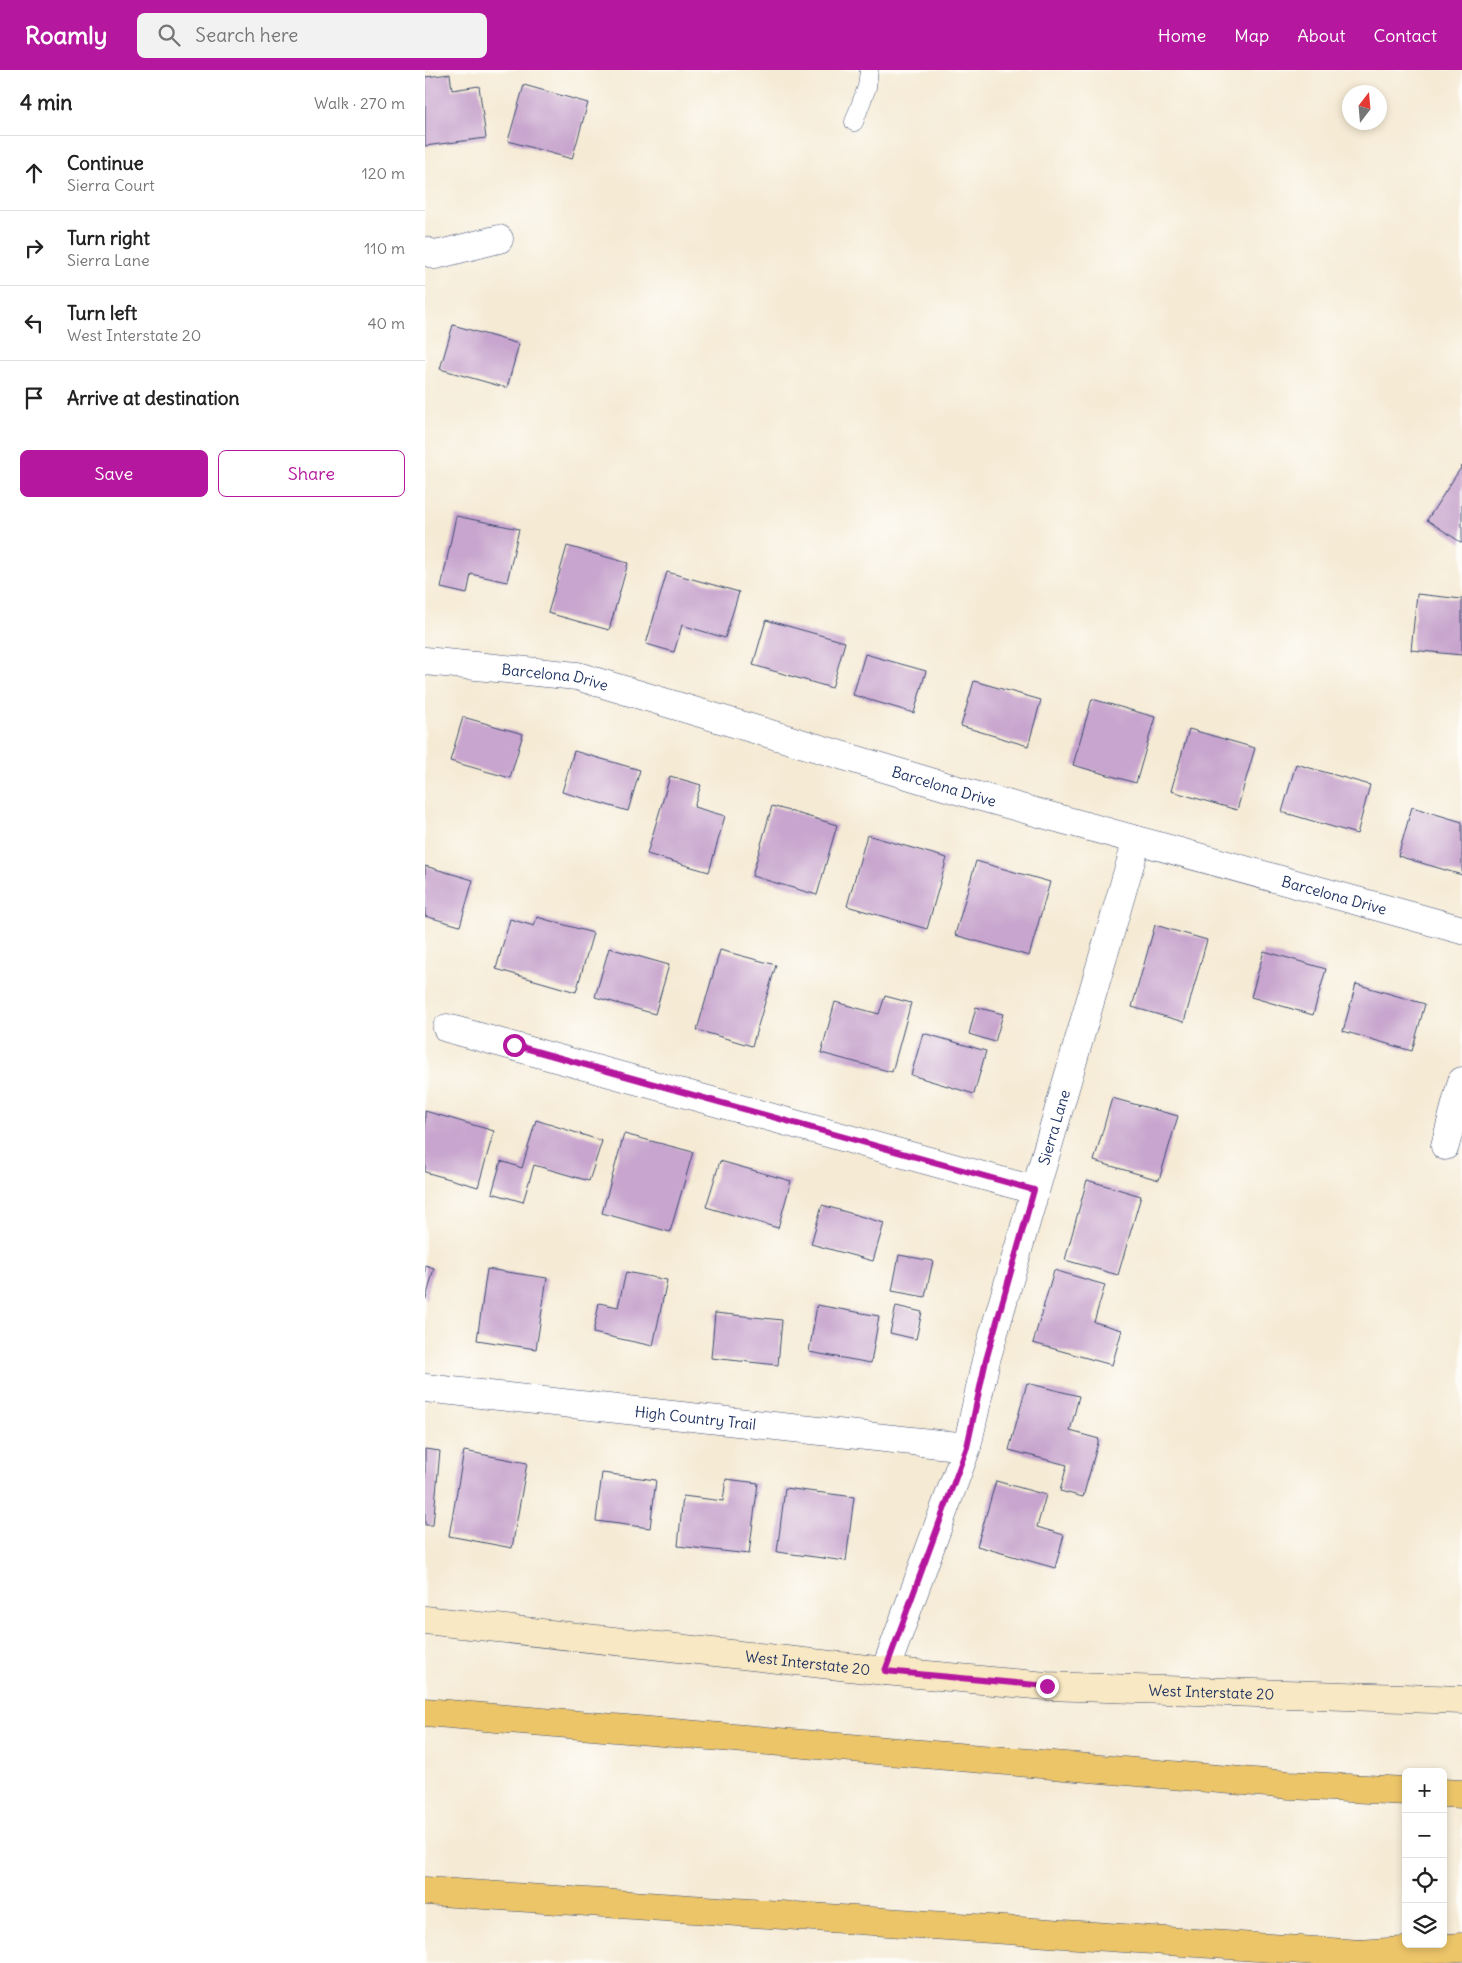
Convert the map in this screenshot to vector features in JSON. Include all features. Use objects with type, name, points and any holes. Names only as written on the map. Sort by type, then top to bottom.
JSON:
[{"type":"highway","points":[[425,1712],[1280,1784],[1402,1791]]},
{"type":"highway","points":[[1447,1793],[1462,1794]]},
{"type":"highway","points":[[425,1891],[1361,1954]]},
{"type":"highway","points":[[1243,1963],[1462,1947]]},
{"type":"main road","name":"West Interstate 20","points":[[425,1620],[885,1671],[1047,1686],[1462,1700]]},
{"type":"street","points":[[425,252],[436,255],[499,239]]},
{"type":"street","name":"Barcelona Drive","points":[[425,661],[577,676],[974,795],[1462,930]]},
{"type":"street","name":"Sierra Lane","points":[[885,1671],[967,1447],[986,1360],[1137,840]]},
{"type":"street","points":[[447,1028],[1034,1190]]},
{"type":"street","points":[[1445,1146],[1462,1081]]},
{"type":"street","name":"High Country Trail","points":[[425,1388],[967,1447]]},
{"type":"lane","points":[[854,122],[867,87],[869,70]]},
{"type":"building","points":[[450,74],[452,90],[479,86],[486,138],[425,146],[425,77]]},
{"type":"building","points":[[524,85],[588,103],[572,159],[508,141]]},
{"type":"building","points":[[453,325],[519,344],[507,388],[440,369]]},
{"type":"building","points":[[1462,466],[1462,543],[1427,520]]},
{"type":"building","points":[[456,516],[519,529],[507,582],[471,574],[467,594],[441,588]]},
{"type":"building","points":[[567,546],[628,563],[609,630],[548,613]]},
{"type":"building","points":[[667,572],[739,592],[725,638],[682,625],[674,652],[646,644]]},
{"type":"building","points":[[1417,594],[1462,599],[1462,655],[1411,650]]},
{"type":"building","points":[[766,620],[845,642],[832,688],[753,665]]},
{"type":"building","points":[[865,654],[926,671],[914,713],[853,695]]},
{"type":"building","points":[[974,681],[1041,700],[1028,746],[961,726]]},
{"type":"building","points":[[1092,699],[1155,717],[1136,783],[1073,765]]},
{"type":"building","points":[[463,717],[523,734],[510,778],[450,761]]},
{"type":"building","points":[[1189,729],[1255,748],[1237,810],[1171,791]]},
{"type":"building","points":[[574,751],[640,770],[628,811],[562,792]]},
{"type":"building","points":[[1296,764],[1370,785],[1357,834],[1282,812]]},
{"type":"building","points":[[670,776],[701,785],[694,807],[725,816],[709,872],[647,854]]},
{"type":"building","points":[[772,806],[837,825],[817,895],[752,876]]},
{"type":"building","points":[[1412,807],[1462,822],[1462,875],[1398,856]]},
{"type":"building","points":[[867,835],[947,858],[927,929],[847,906]]},
{"type":"building","points":[[976,861],[1050,882],[1029,956],[955,935]]},
{"type":"building","points":[[425,866],[473,880],[460,926],[425,916]]},
{"type":"building","points":[[537,917],[593,933],[576,992],[496,969],[510,919],[534,926]]},
{"type":"building","points":[[1155,925],[1207,940],[1184,1022],[1132,1007]]},
{"type":"building","points":[[609,948],[669,965],[655,1014],[595,997]]},
{"type":"building","points":[[720,950],[776,965],[752,1046],[697,1030]]},
{"type":"building","points":[[1264,951],[1326,969],[1313,1015],[1251,997]]},
{"type":"building","points":[[1356,984],[1425,1004],[1412,1051],[1343,1031]]},
{"type":"building","points":[[885,996],[911,1003],[892,1072],[821,1053],[835,1002],[879,1014]]},
{"type":"building","points":[[976,1007],[1003,1014],[995,1042],[969,1034]]},
{"type":"building","points":[[923,1033],[986,1051],[974,1094],[911,1075]]},
{"type":"building","points":[[1112,1098],[1178,1116],[1159,1180],[1094,1161]]},
{"type":"building","points":[[425,1111],[494,1131],[478,1187],[425,1172]]},
{"type":"building","points":[[536,1120],[602,1141],[589,1181],[534,1165],[523,1202],[492,1193],[501,1161],[522,1168]]},
{"type":"building","points":[[624,1134],[693,1152],[670,1232],[602,1213]]},
{"type":"building","points":[[720,1161],[791,1181],[778,1228],[706,1207]]},
{"type":"building","points":[[1087,1180],[1141,1196],[1118,1275],[1065,1260]]},
{"type":"building","points":[[822,1205],[884,1223],[873,1261],[811,1244]]},
{"type":"building","points":[[899,1255],[933,1261],[925,1297],[892,1291]]},
{"type":"building","points":[[425,1265],[434,1268],[426,1299],[425,1299]]},
{"type":"building","points":[[487,1269],[547,1278],[536,1349],[477,1340]]},
{"type":"building","points":[[1054,1270],[1105,1285],[1094,1322],[1122,1330],[1112,1365],[1033,1343]]},
{"type":"building","points":[[626,1272],[667,1280],[653,1346],[593,1333],[599,1303],[618,1307]]},
{"type":"building","points":[[817,1305],[879,1316],[871,1363],[809,1352]]},
{"type":"building","points":[[896,1306],[922,1312],[916,1339],[890,1333]]},
{"type":"building","points":[[715,1313],[782,1320],[778,1365],[711,1358]]},
{"type":"building","points":[[1027,1383],[1079,1396],[1070,1431],[1099,1439],[1083,1497],[1060,1491],[1067,1465],[1009,1450]]},
{"type":"building","points":[[425,1449],[440,1451],[433,1525],[425,1525]]},
{"type":"building","points":[[464,1451],[527,1463],[512,1548],[449,1536]]},
{"type":"building","points":[[602,1473],[656,1480],[650,1528],[596,1521]]},
{"type":"building","points":[[726,1479],[758,1483],[749,1554],[678,1546],[683,1496],[723,1501]]},
{"type":"building","points":[[996,1481],[1046,1495],[1037,1527],[1064,1535],[1055,1568],[977,1546]]},
{"type":"building","points":[[785,1488],[854,1497],[846,1561],[777,1552]]},
{"type":"route","points":[[514,1045],[1034,1190],[986,1360],[967,1447],[885,1671],[1047,1686]]}]
